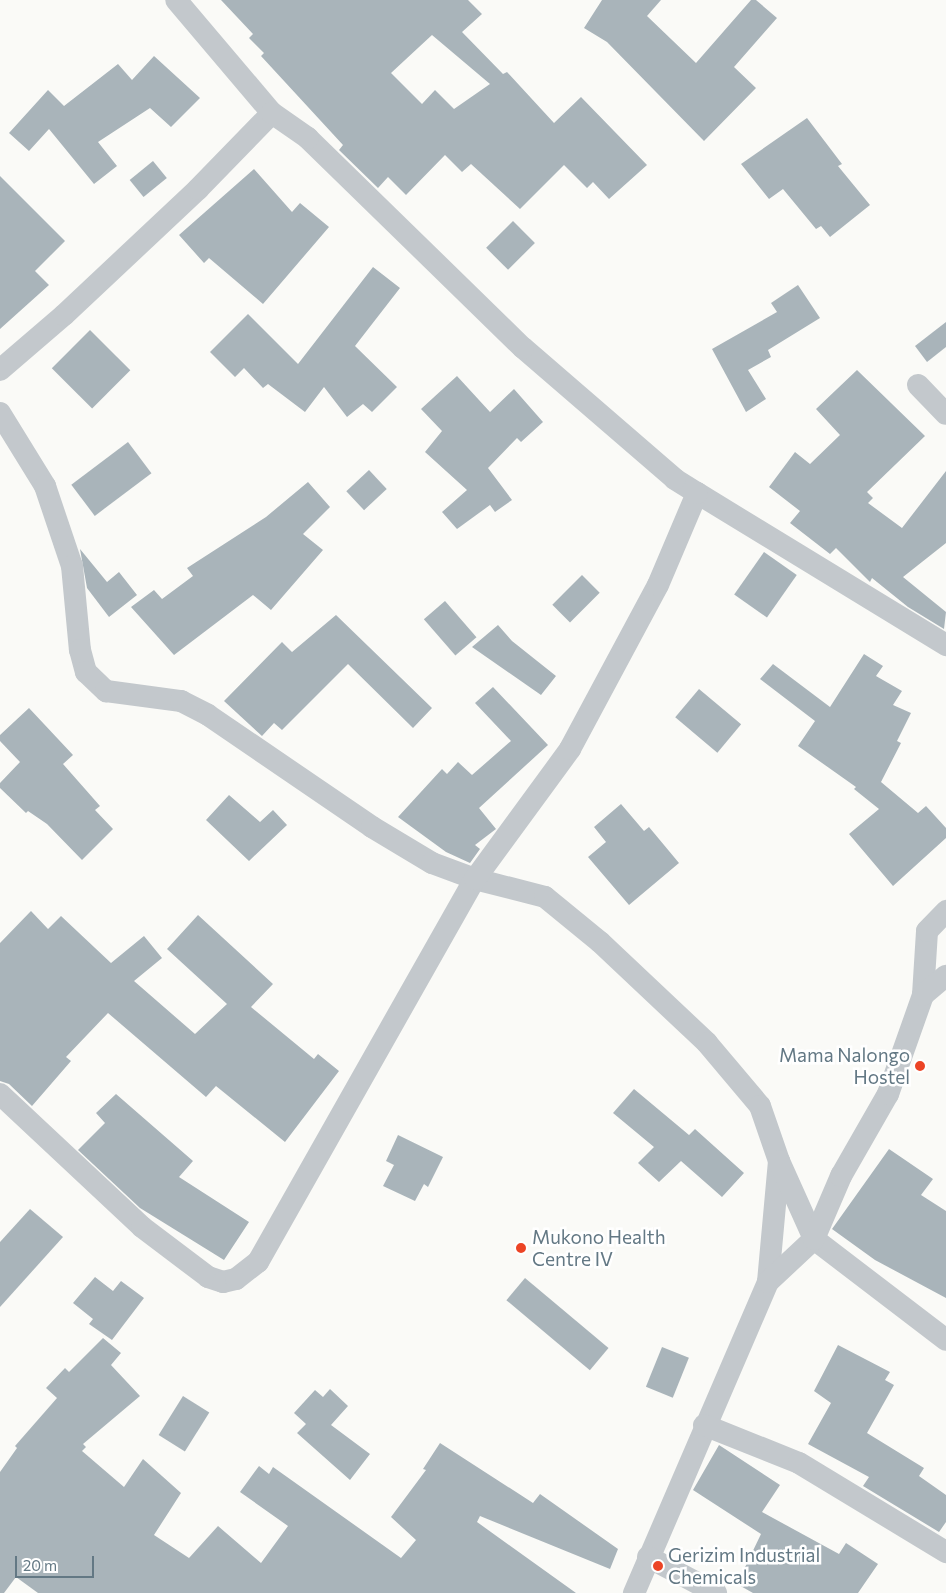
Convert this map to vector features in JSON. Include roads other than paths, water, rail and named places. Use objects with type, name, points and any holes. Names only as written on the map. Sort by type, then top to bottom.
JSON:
[{"type":"street","points":[[176,0],[272,112],[322,152],[523,348],[675,480],[946,645]]},
{"type":"street","points":[[0,370],[64,315],[198,189],[272,112]]},
{"type":"street","points":[[918,385],[946,414]]},
{"type":"street","points":[[0,413],[45,486],[72,566],[80,650],[86,672],[106,691],[181,702],[208,715],[372,827],[432,863],[475,879],[545,897],[600,942],[707,1043],[760,1106],[779,1160],[814,1239],[946,1340]]},
{"type":"street","points":[[0,1094],[142,1227],[208,1277],[223,1282],[236,1279],[258,1262],[475,879],[570,749],[658,586],[697,493]]},
{"type":"street","points":[[768,1282],[814,1239],[841,1176],[888,1094],[923,995],[927,931],[946,911]]},
{"type":"street","points":[[923,995],[946,976]]},
{"type":"street","points":[[634,1593],[704,1425],[768,1282],[779,1160]]},
{"type":"street","points":[[704,1425],[799,1463],[946,1552]]},
{"type":"street","points":[[648,1557],[716,1593]]},
{"type":"place","name":"Mama Nalongo Hostel","points":[[920,1066]]},
{"type":"place","name":"Mukono Health Centre IV","points":[[521,1248]]},
{"type":"place","name":"Gerizim Industrial Chemicals","points":[[658,1566]]}]
